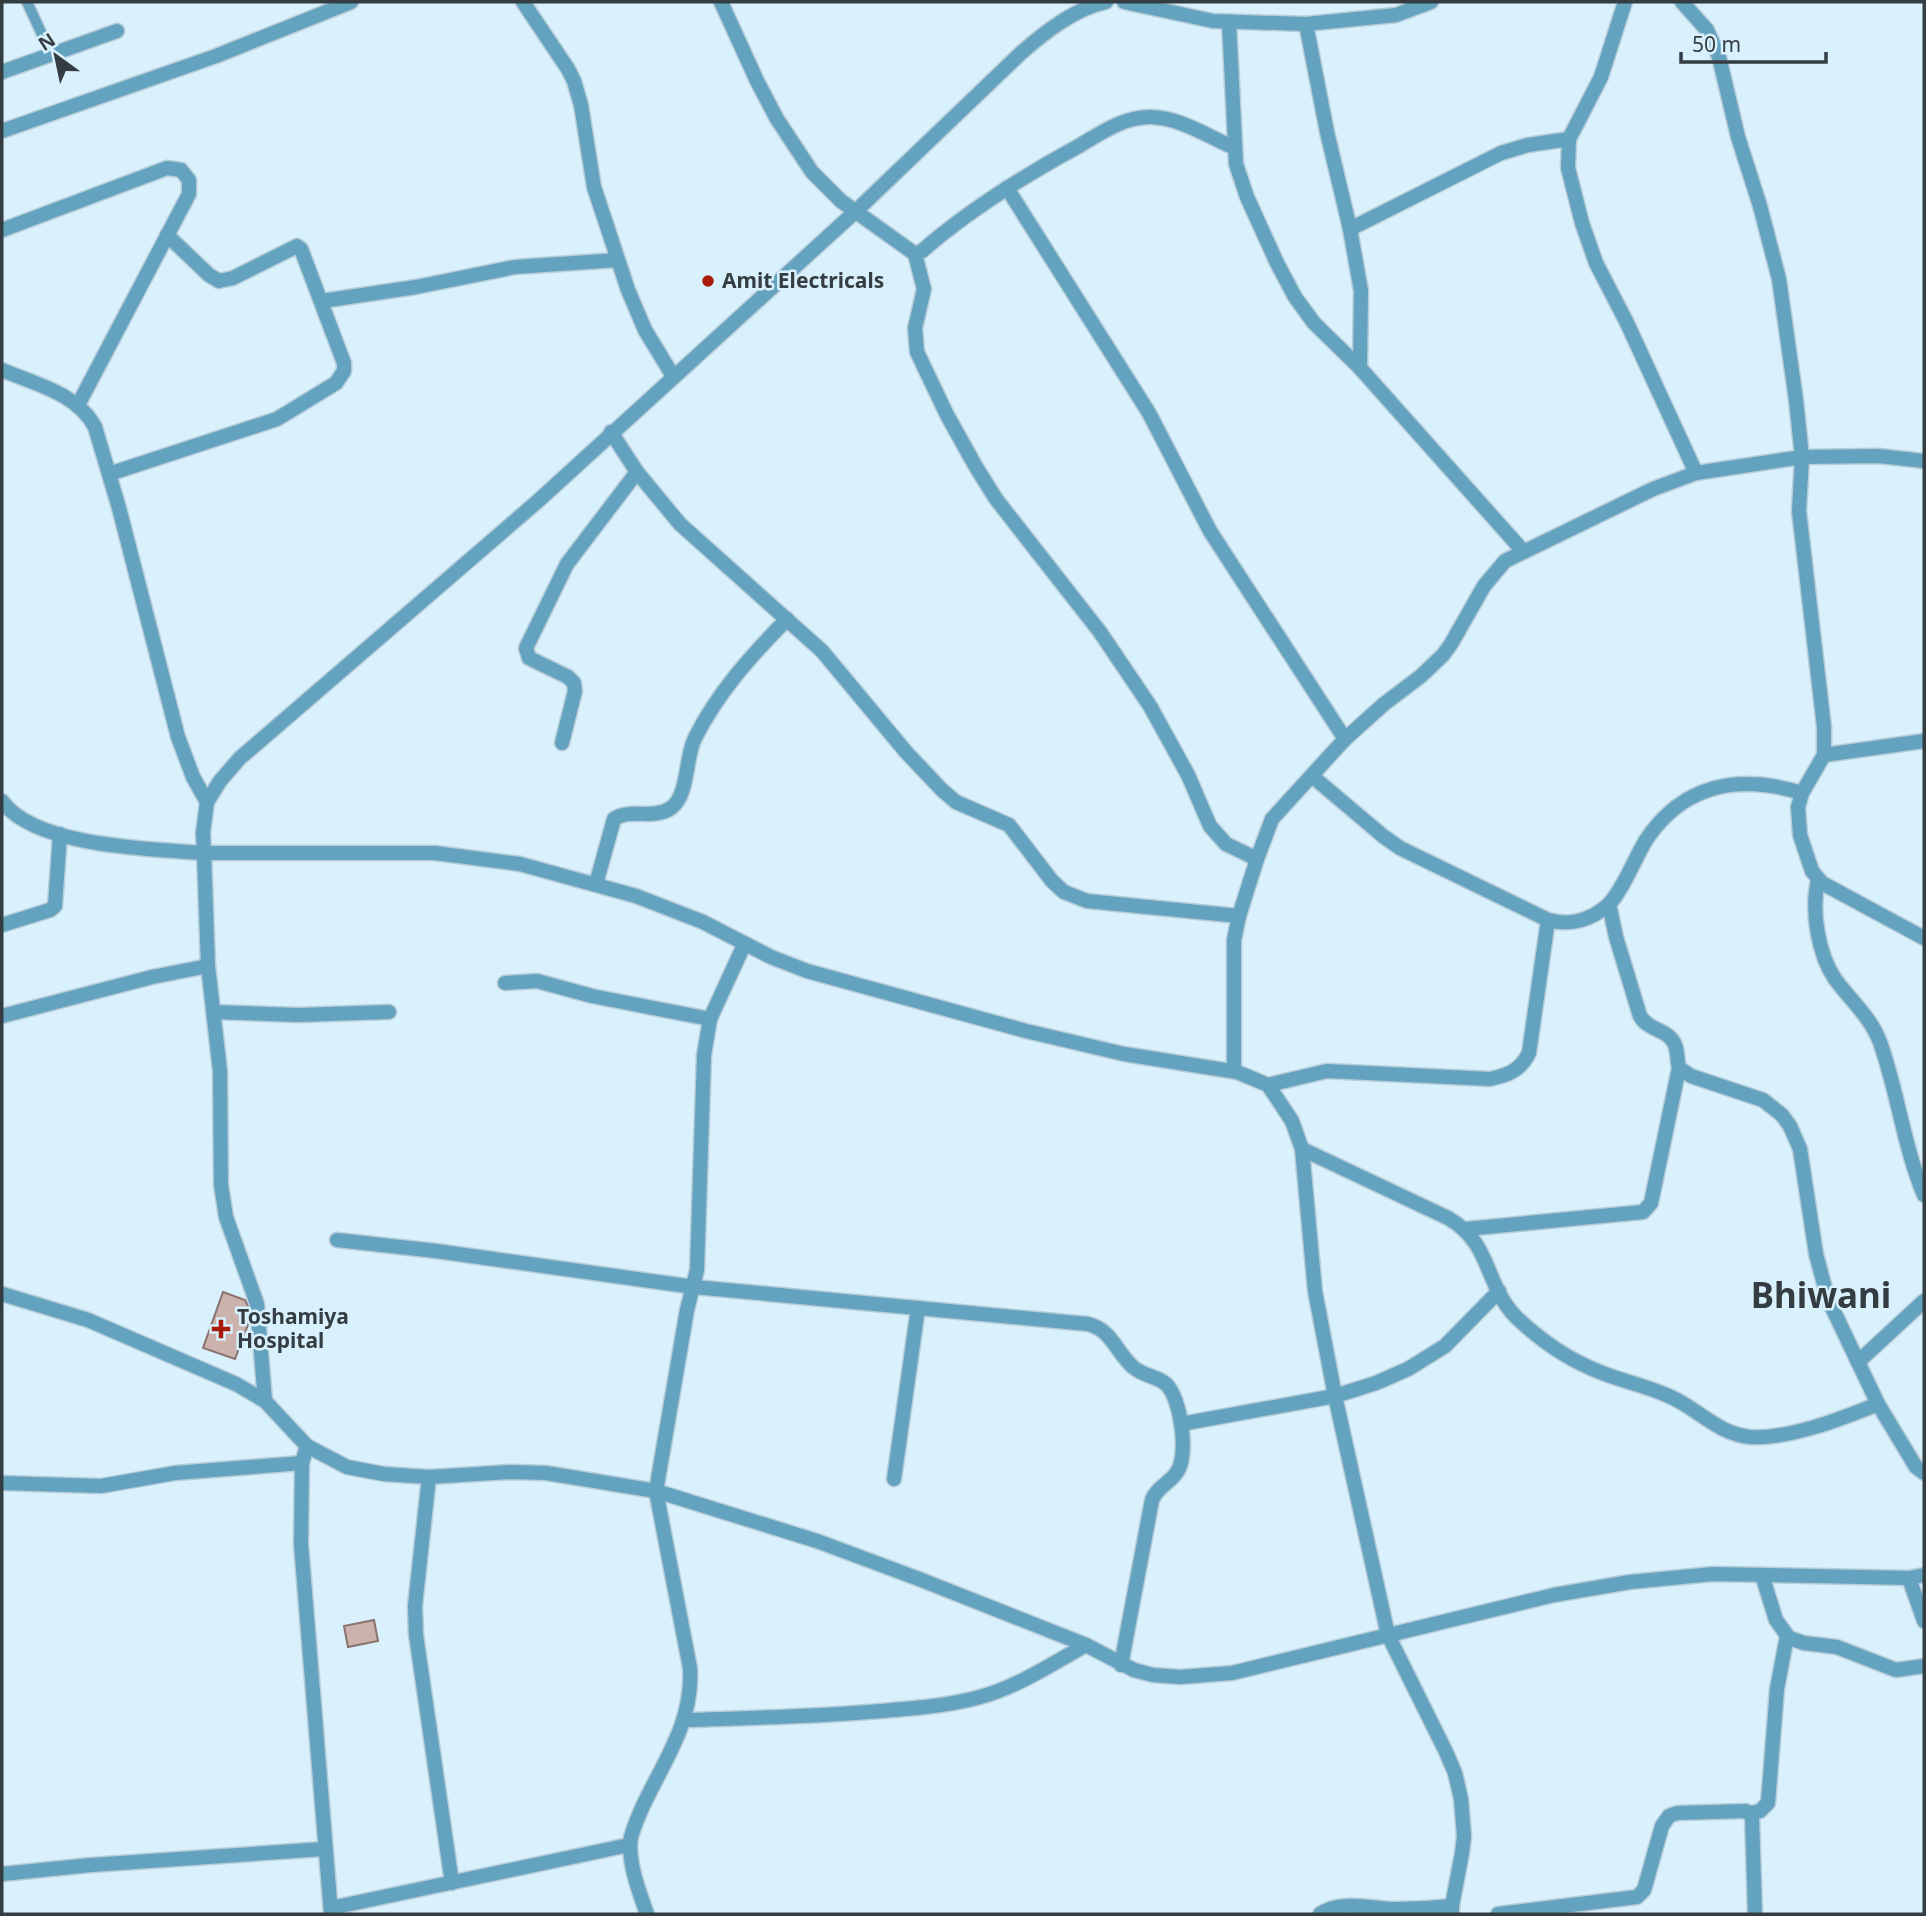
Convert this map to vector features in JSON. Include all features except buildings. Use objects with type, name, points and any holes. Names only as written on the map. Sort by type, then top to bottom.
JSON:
[{"type":"street","points":[[2,131],[216,56],[351,2]]},
{"type":"street","points":[[523,2],[568,69],[578,92],[594,187],[635,312],[673,376]]},
{"type":"street","points":[[721,2],[757,81],[804,161],[841,201],[915,254],[924,289],[915,328],[917,352],[947,415],[985,483],[1100,632],[1150,706],[1188,775],[1210,826],[1227,844],[1257,859]]},
{"type":"street","points":[[264,1401],[257,1304],[226,1217],[221,1185],[220,1071],[208,966],[204,853],[207,802],[219,781],[240,758],[538,501],[856,211],[1044,33],[1094,4],[1106,2]]},
{"type":"street","points":[[1124,2],[1213,21],[1306,24],[1396,15],[1431,2]]},
{"type":"street","points":[[1625,2],[1597,87],[1569,139],[1568,168],[1582,223],[1596,263],[1627,323],[1696,473]]},
{"type":"street","points":[[1682,2],[1707,30],[1714,43],[1779,279],[1787,327],[1802,457],[1799,511],[1821,689],[1824,755],[1802,793],[1798,807],[1800,835],[1807,859],[1818,881],[1816,908],[1825,960],[1836,979],[1867,1016],[1880,1043],[1910,1155],[1924,1195]]},
{"type":"street","points":[[1229,22],[1235,148],[1240,178],[1295,297],[1314,323],[1360,368],[1522,551]]},
{"type":"street","points":[[1306,24],[1327,132],[1350,229],[1362,300],[1360,368]]},
{"type":"street","points":[[2,72],[117,31]]},
{"type":"street","points":[[915,254],[1007,188],[1112,127],[1132,119],[1153,117],[1171,120],[1235,148]]},
{"type":"street","points":[[1350,229],[1501,153],[1528,145],[1569,139]]},
{"type":"street","points":[[2,230],[167,167],[186,174],[190,186],[189,194],[78,405]]},
{"type":"street","points":[[1007,188],[1149,414],[1210,531],[1345,739]]},
{"type":"street","points":[[109,474],[277,419],[336,383],[344,371],[344,363],[322,301],[297,246],[233,278],[219,281],[209,275],[167,235]]},
{"type":"street","points":[[322,301],[416,288],[515,267],[618,260]]},
{"type":"street","points":[[2,370],[65,397],[78,405],[95,427],[178,737],[193,777],[207,802]]},
{"type":"street","points":[[611,432],[637,472],[696,540],[822,650],[906,752],[942,790],[956,802],[1009,825],[1044,872],[1065,892],[1087,901],[1239,916]]},
{"type":"street","points":[[1234,1071],[1233,965],[1239,916],[1272,819],[1345,739],[1434,664],[1451,644],[1494,572],[1505,561],[1653,489],[1696,473],[1802,457],[1880,456],[1924,461]]},
{"type":"street","points":[[562,743],[575,691],[573,683],[568,677],[529,658],[526,648],[567,564],[637,472]]},
{"type":"street","points":[[596,884],[614,819],[620,816],[654,815],[676,804],[684,784],[693,741],[710,710],[730,681],[787,620]]},
{"type":"street","points":[[1824,755],[1924,741]]},
{"type":"street","points":[[1312,776],[1400,848],[1548,920],[1562,924],[1572,923],[1596,913],[1609,904],[1646,840],[1659,823],[1692,796],[1716,786],[1730,784],[1802,793]]},
{"type":"street","points":[[2,801],[15,816],[60,834],[107,845],[204,853],[435,853],[520,864],[636,896],[703,922],[744,944],[807,971],[1026,1031],[1124,1054],[1234,1071],[1268,1085],[1292,1121],[1301,1149],[1315,1292],[1388,1635],[1455,1773],[1461,1799],[1464,1836],[1452,1910],[1348,1906],[1320,1914]]},
{"type":"street","points":[[2,925],[50,911],[55,906],[60,834]]},
{"type":"street","points":[[1818,881],[1924,938]]},
{"type":"street","points":[[1465,1229],[1643,1212],[1651,1203],[1679,1068],[1673,1041],[1666,1034],[1645,1024],[1640,1016],[1609,904]]},
{"type":"street","points":[[1268,1085],[1327,1071],[1480,1079],[1509,1074],[1523,1064],[1529,1053],[1548,920]]},
{"type":"street","points":[[647,1914],[629,1845],[635,1826],[685,1720],[690,1698],[690,1668],[656,1491],[687,1310],[697,1270],[702,1069],[710,1018],[744,944]]},
{"type":"street","points":[[2,1016],[152,977],[208,966]]},
{"type":"street","points":[[505,983],[537,981],[599,998],[710,1018]]},
{"type":"street","points":[[215,1012],[298,1015],[389,1012]]},
{"type":"street","points":[[1679,1068],[1691,1076],[1763,1100],[1782,1115],[1790,1126],[1800,1149],[1822,1279],[1831,1307],[1878,1404],[1916,1467],[1924,1473]]},
{"type":"street","points":[[1301,1149],[1448,1218],[1465,1229],[1477,1242],[1499,1291],[1515,1315],[1540,1338],[1598,1372],[1676,1399],[1719,1428],[1734,1434],[1770,1437],[1833,1420],[1878,1404]]},
{"type":"street","points":[[337,1240],[694,1287],[1088,1324],[1102,1328],[1133,1368],[1160,1380],[1170,1388],[1181,1424],[1183,1450],[1177,1472],[1156,1492],[1151,1507],[1121,1665]]},
{"type":"street","points":[[1181,1424],[1335,1396],[1376,1383],[1433,1354],[1455,1336],[1499,1291]]},
{"type":"street","points":[[2,1294],[88,1320],[236,1384],[264,1401],[307,1446],[347,1467],[384,1474],[429,1477],[511,1472],[546,1473],[656,1491],[817,1541],[919,1578],[1086,1646],[1121,1665],[1153,1675],[1232,1673],[1554,1595],[1630,1582],[1713,1574],[1909,1578],[1924,1575]]},
{"type":"street","points":[[1858,1362],[1924,1301]]},
{"type":"street","points":[[894,1479],[918,1308]]},
{"type":"street","points":[[307,1446],[302,1463],[301,1544],[331,1911],[629,1845]]},
{"type":"street","points":[[2,1483],[101,1486],[175,1472],[302,1463]]},
{"type":"street","points":[[429,1477],[415,1606],[416,1635],[452,1883]]},
{"type":"street","points":[[1762,1575],[1776,1620],[1787,1636],[1797,1641],[1845,1649],[1896,1670],[1924,1666]]},
{"type":"street","points":[[1909,1578],[1924,1621]]},
{"type":"street","points":[[1498,1914],[1637,1897],[1644,1890],[1662,1826],[1669,1816],[1677,1813],[1751,1813],[1760,1811],[1768,1804],[1777,1689],[1787,1636]]},
{"type":"street","points":[[685,1720],[805,1717],[957,1702],[981,1697],[1016,1684],[1086,1646]]},
{"type":"street","points":[[1751,1813],[1755,1914]]},
{"type":"street","points":[[2,1874],[90,1864],[324,1849]]},
{"type":"lane","points":[[26,2],[51,54]]},
{"type":"place","name":"Amit Electricals","points":[[708,281]]},
{"type":"place","name":"Toshamiya Hospital","points":[[221,1329]]},
{"type":"district","name":"Bhiwani","points":[[1821,1296]]}]
